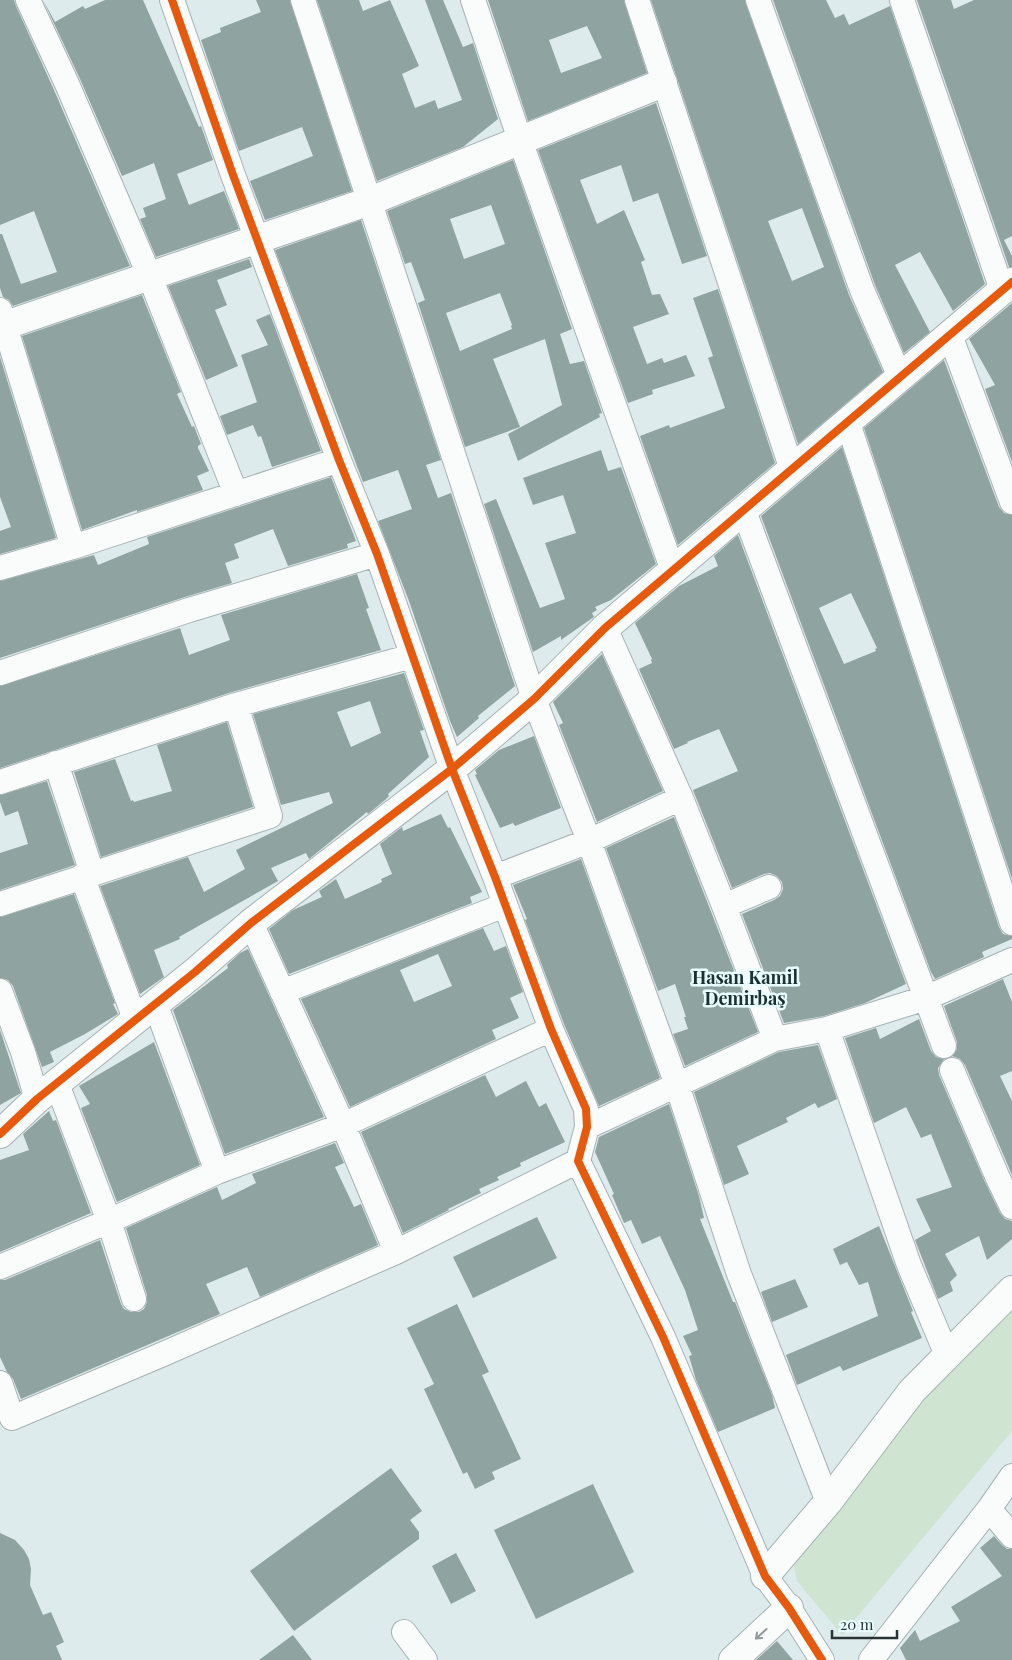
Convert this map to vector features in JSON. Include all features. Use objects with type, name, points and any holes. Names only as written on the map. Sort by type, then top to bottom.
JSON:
[{"type":"street","points":[[28,0],[67,84],[150,277],[236,494]]},
{"type":"street","points":[[172,0],[233,175],[377,554],[452,769],[495,877],[551,1028],[586,1110],[587,1126],[578,1160],[663,1336],[765,1576],[789,1608],[822,1660]]},
{"type":"street","points":[[303,0],[534,699],[589,841],[677,1085],[739,1274],[828,1502]]},
{"type":"street","points":[[473,0],[520,140],[673,571]]},
{"type":"street","points":[[636,0],[792,470]]},
{"type":"street","points":[[758,0],[862,290],[900,377]]},
{"type":"street","points":[[0,1134],[47,1092],[195,972],[251,923],[452,769],[534,699],[605,628],[1007,286],[902,0]]},
{"type":"street","points":[[73,547],[2,321],[150,277],[257,238],[370,201],[663,83]]},
{"type":"street","points":[[950,335],[1012,502]]},
{"type":"street","points":[[848,423],[1012,923]]},
{"type":"street","points":[[0,568],[73,547],[340,460]]},
{"type":"street","points":[[744,511],[944,1046]]},
{"type":"street","points":[[0,673],[189,610],[377,554]]},
{"type":"street","points":[[605,628],[680,798],[775,1039]]},
{"type":"street","points":[[0,782],[236,705],[412,656]]},
{"type":"street","points":[[0,904],[270,816],[236,705]]},
{"type":"street","points":[[56,763],[87,875],[217,1172]]},
{"type":"street","points":[[495,877],[589,841],[680,798]]},
{"type":"street","points":[[724,906],[769,887]]},
{"type":"street","points":[[282,992],[504,905]]},
{"type":"street","points":[[251,923],[343,1125],[396,1252]]},
{"type":"street","points":[[587,1126],[775,1039],[827,1029],[926,998],[1012,960]]},
{"type":"street","points":[[0,991],[23,1052],[47,1092],[108,1221],[134,1298]]},
{"type":"street","points":[[0,1267],[217,1172],[343,1125],[551,1028]]},
{"type":"street","points":[[827,1029],[909,1265],[947,1355]]},
{"type":"street","points":[[952,1070],[1012,1207]]},
{"type":"street","points":[[0,1383],[12,1418],[396,1252],[578,1160]]},
{"type":"street","points":[[765,1576],[828,1502],[912,1391],[1012,1290]]},
{"type":"street","points":[[871,1660],[989,1509],[1012,1476]]},
{"type":"street","points":[[989,1509],[1012,1536]]},
{"type":"street","points":[[733,1660],[789,1608]]},
{"type":"street","points":[[404,1632],[424,1660]]},
{"type":"green space","points":[[1012,1302],[1012,1431],[842,1635],[797,1581],[794,1566],[800,1539],[886,1427]]},
{"type":"building","points":[[0,0],[14,0],[130,266],[13,306],[9,300],[3,297],[0,288],[0,234],[2,234],[21,284],[57,272],[34,211],[0,225]]},
{"type":"building","points":[[43,0],[55,22],[83,6],[85,9],[105,0],[143,0],[199,127],[201,126],[213,160],[177,174],[189,205],[224,191],[239,229],[156,257],[140,219],[146,217],[143,208],[166,199],[154,163],[122,176]]},
{"type":"building","points":[[256,0],[290,0],[352,191],[265,220],[250,181],[313,156],[302,127],[239,151],[201,40],[221,32],[220,28],[261,12]]},
{"type":"building","points":[[317,0],[359,0],[363,11],[390,0],[419,66],[402,74],[415,108],[435,100],[438,109],[462,100],[425,0],[443,0],[463,47],[473,43],[498,119],[463,147],[377,181]]},
{"type":"building","points":[[488,0],[624,0],[647,73],[528,121]],"holes":[[[587,26],[602,58],[561,73],[549,40]]]},
{"type":"building","points":[[651,0],[745,0],[849,295],[883,372],[798,444]],"holes":[[[802,208],[824,267],[792,281],[768,221]]]},
{"type":"building","points":[[773,0],[826,0],[835,18],[844,14],[849,25],[890,6],[985,284],[953,311],[920,252],[895,265],[930,332],[904,353],[875,285]]},
{"type":"building","points":[[917,0],[951,0],[954,9],[974,0],[1012,0],[1012,236],[1004,240],[1012,256],[1012,267],[1009,267]]},
{"type":"building","points":[[656,103],[707,256],[682,264],[658,193],[633,202],[621,165],[580,180],[597,224],[624,210],[645,260],[641,262],[652,295],[660,294],[669,314],[633,327],[647,364],[662,358],[664,363],[686,355],[695,376],[652,390],[653,394],[628,403],[538,150]]},
{"type":"building","points":[[513,160],[572,329],[560,334],[570,364],[584,361],[602,413],[599,414],[600,417],[518,461],[508,434],[562,405],[545,339],[493,359],[520,427],[465,447],[418,303],[425,300],[411,262],[405,264],[387,211]],"holes":[[[491,205],[505,244],[464,259],[450,219]],[[500,293],[512,329],[460,351],[446,313]]]},
{"type":"building","points":[[361,220],[441,460],[426,465],[438,498],[451,493],[515,686],[478,716],[479,718],[457,737],[409,601],[378,521],[412,509],[398,470],[363,482],[275,250]]},
{"type":"building","points":[[249,259],[252,267],[217,280],[227,305],[215,310],[238,366],[206,380],[168,286]]},
{"type":"building","points":[[718,289],[775,463],[678,545],[640,436],[669,425],[670,428],[725,408],[708,358],[713,356],[693,298]]},
{"type":"building","points":[[142,295],[181,392],[177,394],[192,427],[194,426],[201,444],[198,448],[209,471],[197,476],[203,490],[137,512],[137,510],[82,530],[22,336]]},
{"type":"building","points":[[1012,303],[1012,462],[985,389],[995,385],[969,339]]},
{"type":"building","points":[[270,314],[321,451],[272,467],[261,436],[258,437],[253,425],[227,435],[220,416],[257,402],[241,355],[268,345],[256,320]]},
{"type":"building","points":[[0,357],[56,538],[0,554],[0,531],[11,527],[0,497]]},
{"type":"building","points":[[944,360],[999,507],[1004,513],[1012,515],[1012,879],[864,428]]},
{"type":"building","points":[[842,447],[999,927],[1003,934],[1012,936],[1012,939],[982,952],[984,957],[935,979],[931,972],[761,516]],"holes":[[[851,593],[877,648],[875,649],[876,651],[844,664],[819,608]]]},
{"type":"building","points":[[601,450],[608,471],[621,467],[656,564],[611,600],[595,607],[597,610],[592,613],[594,617],[561,640],[561,636],[533,652],[484,504],[496,499],[540,608],[565,599],[545,543],[576,533],[563,495],[533,505],[523,478]]},
{"type":"building","points":[[331,477],[356,541],[347,544],[348,548],[288,566],[273,529],[234,544],[239,558],[225,563],[232,583],[0,658],[0,581],[94,555],[98,565],[149,544],[147,537]]},
{"type":"building","points":[[738,535],[906,984],[865,1003],[824,1016],[784,1023],[742,914],[780,896],[783,889],[782,882],[777,876],[770,873],[732,888],[693,790],[738,771],[719,729],[674,749],[639,669],[652,663],[652,659],[635,623],[679,586],[718,566],[714,556]]},
{"type":"building","points":[[357,574],[369,608],[366,609],[381,650],[232,692],[0,768],[0,686],[180,628],[189,655],[230,640],[221,615]]},
{"type":"building","points":[[602,654],[663,791],[597,822],[559,725],[563,723],[553,702]]},
{"type":"building","points":[[404,673],[424,730],[420,731],[429,757],[388,794],[389,796],[385,800],[368,814],[367,812],[309,859],[306,853],[271,868],[278,881],[179,937],[180,939],[154,950],[164,977],[140,994],[100,886],[188,857],[204,892],[245,869],[236,850],[333,803],[329,792],[281,805],[253,714]],"holes":[[[370,701],[381,733],[351,747],[337,712]]]},
{"type":"building","points":[[227,722],[253,807],[101,857],[74,772],[115,759],[131,801],[133,800],[134,802],[172,791],[157,745]]},
{"type":"building","points":[[534,736],[561,808],[515,826],[513,823],[500,828],[475,775],[477,774],[475,770],[499,750]]},
{"type":"building","points":[[47,781],[75,865],[0,890],[0,853],[28,844],[18,811],[5,816],[0,802],[0,795]]},
{"type":"building","points":[[441,814],[448,828],[450,827],[482,892],[470,897],[472,903],[289,974],[269,929],[293,910],[322,897],[319,891],[336,879],[345,899],[382,882],[381,879],[392,874],[380,844],[402,827],[403,831]]},
{"type":"building","points":[[674,817],[758,1032],[685,1066],[673,1034],[688,1029],[675,984],[658,991],[606,848]]},
{"type":"building","points":[[581,859],[660,1078],[599,1106],[564,1024],[513,885]]},
{"type":"building","points":[[74,894],[118,1014],[50,1052],[54,1062],[42,1067],[13,986],[8,980],[0,978],[0,917]]},
{"type":"building","points":[[483,928],[494,951],[506,946],[523,992],[510,998],[519,1018],[492,1030],[496,1039],[350,1107],[301,999]],"holes":[[[438,954],[452,986],[414,1002],[400,970]]]},
{"type":"building","points":[[248,949],[324,1117],[225,1154],[173,1010],[228,968],[227,965],[240,953]]},
{"type":"building","points":[[1003,979],[1012,1002],[1012,1071],[1000,1076],[1012,1101],[1012,1175],[965,1065],[960,1059],[952,1056],[957,1049],[957,1042],[944,1006]]},
{"type":"building","points":[[919,1019],[931,1051],[936,1057],[944,1059],[938,1068],[939,1075],[985,1182],[1000,1213],[1005,1219],[1012,1221],[1012,1239],[987,1260],[979,1236],[945,1254],[957,1275],[950,1282],[953,1291],[938,1299],[915,1240],[931,1231],[916,1199],[952,1187],[931,1134],[921,1138],[906,1107],[874,1123],[845,1038],[876,1028],[880,1039]]},
{"type":"building","points":[[0,1030],[21,1093],[0,1105]]},
{"type":"building","points":[[154,1042],[200,1165],[117,1202],[81,1108],[90,1104],[79,1086]]},
{"type":"building","points":[[818,1045],[837,1099],[818,1108],[815,1103],[786,1118],[788,1122],[737,1146],[749,1174],[724,1185],[694,1092],[779,1052]]},
{"type":"building","points":[[485,1075],[496,1097],[526,1081],[539,1107],[546,1103],[565,1142],[520,1163],[521,1166],[497,1177],[499,1180],[479,1189],[481,1193],[403,1233],[361,1132]]},
{"type":"building","points":[[669,1104],[699,1196],[704,1218],[700,1219],[772,1395],[775,1408],[718,1432],[696,1380],[689,1356],[692,1355],[683,1336],[698,1330],[685,1290],[660,1236],[642,1244],[631,1220],[624,1223],[612,1195],[614,1194],[595,1152],[599,1137]]},
{"type":"building","points":[[49,1111],[53,1121],[56,1120],[91,1213],[0,1252],[0,1160],[29,1150],[23,1134]]},
{"type":"building","points":[[335,1143],[344,1163],[335,1167],[354,1207],[361,1204],[378,1245],[260,1297],[247,1267],[206,1284],[220,1314],[21,1399],[13,1379],[7,1372],[0,1357],[0,1280],[5,1280],[100,1240],[121,1304],[124,1309],[131,1312],[139,1312],[144,1309],[147,1295],[126,1228],[217,1187],[222,1200],[256,1183],[252,1174]]},
{"type":"building","points":[[537,1217],[557,1258],[473,1298],[453,1257]]},
{"type":"building","points":[[879,1226],[922,1338],[843,1371],[840,1366],[797,1385],[786,1355],[878,1316],[868,1282],[859,1285],[847,1262],[840,1265],[833,1249]]},
{"type":"building","points":[[795,1279],[808,1307],[772,1322],[761,1292]]},
{"type":"building","points":[[457,1304],[489,1372],[482,1375],[521,1459],[492,1472],[495,1479],[475,1489],[467,1472],[463,1474],[424,1389],[434,1384],[407,1328]]},
{"type":"building","points":[[391,1468],[422,1511],[410,1520],[419,1532],[419,1539],[294,1631],[250,1571]]},
{"type":"building","points":[[593,1484],[634,1572],[536,1619],[494,1530]]},
{"type":"building","points":[[0,1533],[15,1540],[29,1559],[31,1569],[30,1585],[43,1615],[51,1612],[64,1642],[56,1646],[62,1660],[0,1660]]},
{"type":"building","points":[[994,1536],[1007,1549],[1012,1549],[1012,1660],[906,1660],[900,1648],[915,1630],[920,1641],[960,1621],[951,1607],[1002,1576],[980,1548]]},
{"type":"building","points":[[456,1553],[476,1591],[451,1604],[432,1566]]},
{"type":"building","points":[[293,1635],[312,1660],[259,1660]]},
{"type":"building","points":[[777,1641],[793,1660],[756,1660]]},
{"type":"cycle path","points":[[172,0],[233,175],[339,460],[377,554],[452,769],[495,877],[551,1029],[586,1109],[587,1127],[578,1161],[663,1337],[765,1576],[789,1608],[822,1660]]},
{"type":"cycle path","points":[[0,1134],[37,1099],[195,972],[251,923],[452,769],[534,699],[605,628],[1012,282]]},
{"type":"district","name":"Hasan Kamil Demirbaş","points":[[745,988]]}]
